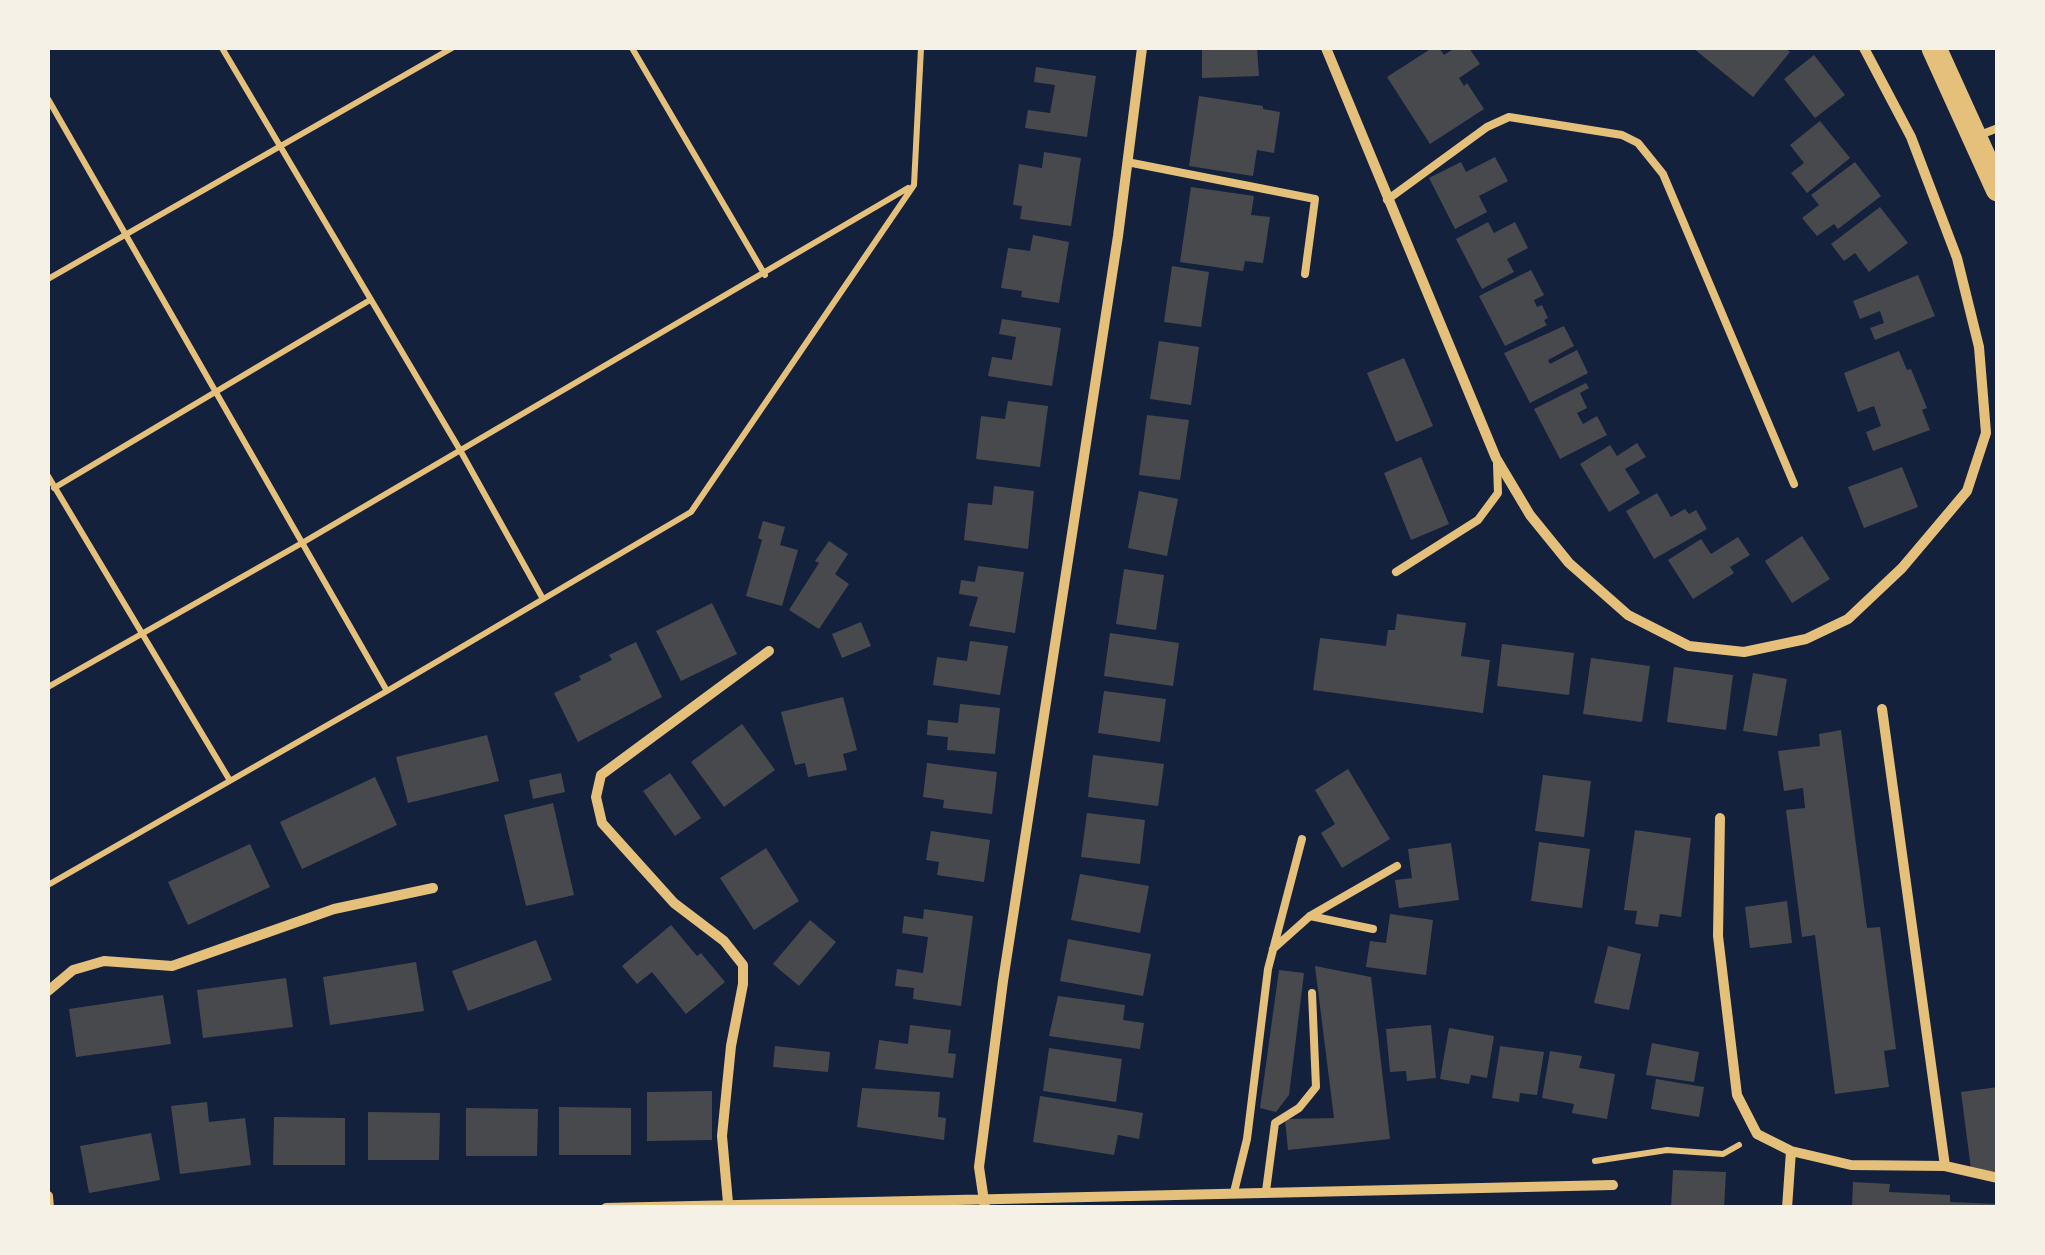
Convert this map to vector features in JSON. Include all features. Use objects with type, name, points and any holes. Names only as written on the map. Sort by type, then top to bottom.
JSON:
[{"type":"highway","points":[[1934,48],[1986,132],[1998,189]]},
{"type":"street","points":[[985,1202],[978,1167],[1002,981],[1142,48]]},
{"type":"street","points":[[1326,48],[1496,459],[1530,515],[1569,563],[1628,615],[1689,646],[1744,652],[1806,640],[1848,619],[1902,568],[1967,490],[1986,433],[1979,348],[1957,258],[1918,154],[1864,48]]},
{"type":"street","points":[[728,1203],[722,1136],[731,1046],[744,984],[743,965],[724,942],[674,903],[602,822],[596,797],[602,775],[769,651]]},
{"type":"street","points":[[1882,708],[1945,1166]]},
{"type":"street","points":[[1720,818],[1718,936],[1736,1095],[1757,1134],[1791,1151],[1851,1164],[1945,1166],[1998,1178]]},
{"type":"street","points":[[48,991],[73,970],[104,960],[172,966],[334,910],[433,888]]},
{"type":"street","points":[[1788,1208],[1791,1151]]},
{"type":"street","points":[[606,1208],[1612,1185]]},
{"type":"street","points":[[48,1196],[49,1208]]},
{"type":"lane","points":[[1387,200],[1487,127],[1509,117],[1606,132],[1638,143],[1671,190],[1794,484]]},
{"type":"lane","points":[[1127,162],[1316,199],[1304,274]]},
{"type":"lane","points":[[1396,572],[1478,520],[1492,505],[1498,493],[1496,459]]},
{"type":"lane","points":[[1234,1192],[1247,1139],[1268,969],[1302,838]]},
{"type":"lane","points":[[1273,949],[1310,916],[1397,866]]},
{"type":"lane","points":[[1310,916],[1373,929]]},
{"type":"lane","points":[[1266,1191],[1275,1123],[1299,1108],[1316,1088],[1312,993]]},
{"type":"path","points":[[222,48],[460,450],[543,599]]},
{"type":"path","points":[[48,280],[452,48]]},
{"type":"path","points":[[632,48],[765,275]]},
{"type":"path","points":[[48,885],[691,512],[914,185],[920,48]]},
{"type":"path","points":[[48,99],[387,691]]},
{"type":"path","points":[[48,687],[765,275],[914,185]]},
{"type":"path","points":[[54,488],[370,300]]},
{"type":"path","points":[[48,476],[228,778]]},
{"type":"path","points":[[1595,1185],[1594,1161],[1667,1150],[1723,1154],[1757,1134]]},
{"type":"building","points":[[1202,48],[1257,48],[1259,76],[1202,78]]},
{"type":"building","points":[[1432,48],[1439,48],[1444,55],[1455,48],[1469,48],[1480,64],[1459,78],[1464,86],[1467,83],[1484,109],[1430,144],[1387,77]]},
{"type":"building","points":[[1693,48],[1785,48],[1790,52],[1753,97]]},
{"type":"building","points":[[1814,55],[1845,95],[1815,118],[1784,79]]},
{"type":"building","points":[[1036,67],[1096,76],[1087,137],[1025,128],[1028,110],[1050,113],[1055,85],[1034,82]]},
{"type":"building","points":[[1199,96],[1280,112],[1274,153],[1257,150],[1253,176],[1189,166]]},
{"type":"building","points":[[1820,121],[1850,158],[1807,193],[1791,173],[1804,163],[1790,145]]},
{"type":"building","points":[[1044,152],[1081,158],[1071,226],[1020,219],[1022,206],[1013,205],[1019,164],[1042,168]]},
{"type":"building","points":[[1495,157],[1508,181],[1479,196],[1487,212],[1455,229],[1429,178],[1461,162],[1466,172]]},
{"type":"building","points":[[1855,162],[1881,196],[1838,229],[1834,224],[1817,236],[1802,218],[1819,205],[1811,195]]},
{"type":"building","points":[[1191,187],[1254,196],[1251,215],[1270,217],[1263,263],[1245,261],[1243,271],[1180,262]]},
{"type":"building","points":[[1880,207],[1908,243],[1869,272],[1855,253],[1844,261],[1831,244]]},
{"type":"building","points":[[1488,222],[1494,233],[1515,222],[1528,248],[1507,259],[1514,272],[1482,289],[1456,239]]},
{"type":"building","points":[[1033,235],[1069,242],[1059,303],[1021,297],[1022,291],[1001,288],[1008,248],[1030,251]]},
{"type":"building","points":[[1172,266],[1209,272],[1201,327],[1164,322]]},
{"type":"building","points":[[1531,270],[1544,295],[1534,300],[1537,307],[1542,305],[1547,325],[1505,346],[1479,296]]},
{"type":"building","points":[[1918,275],[1935,316],[1875,340],[1870,328],[1884,323],[1880,311],[1860,319],[1853,301]]},
{"type":"building","points":[[1002,319],[1061,328],[1052,386],[988,376],[992,357],[1012,360],[1016,337],[999,334]]},
{"type":"building","points":[[1564,326],[1574,346],[1548,360],[1550,364],[1577,350],[1588,373],[1530,403],[1504,353]]},
{"type":"building","points":[[1159,341],[1199,347],[1191,405],[1150,399]]},
{"type":"building","points":[[1899,351],[1927,408],[1922,410],[1930,430],[1873,451],[1866,432],[1881,426],[1874,406],[1858,412],[1844,373]]},
{"type":"building","points":[[1404,358],[1433,426],[1396,442],[1367,373]]},
{"type":"building","points":[[1586,383],[1589,388],[1580,393],[1587,408],[1577,413],[1583,424],[1597,416],[1607,435],[1560,459],[1534,409]]},
{"type":"building","points":[[1008,401],[1048,406],[1040,467],[976,459],[981,416],[1005,419]]},
{"type":"building","points":[[1147,415],[1189,420],[1180,480],[1139,475]]},
{"type":"building","points":[[1637,443],[1646,457],[1625,469],[1640,493],[1609,512],[1580,464],[1610,445],[1617,456]]},
{"type":"building","points":[[1421,457],[1449,524],[1411,540],[1384,473]]},
{"type":"building","points":[[1902,467],[1918,507],[1864,528],[1848,487]]},
{"type":"building","points":[[994,486],[1034,491],[1028,549],[964,540],[968,503],[992,505]]},
{"type":"building","points":[[1139,491],[1178,499],[1167,556],[1128,548]]},
{"type":"building","points":[[1657,493],[1671,517],[1685,509],[1689,514],[1696,510],[1707,529],[1654,559],[1626,511]]},
{"type":"building","points":[[763,521],[785,527],[780,545],[798,550],[782,606],[746,596],[762,540],[758,538]]},
{"type":"building","points":[[1802,536],[1830,579],[1792,603],[1765,561]]},
{"type":"building","points":[[1738,537],[1750,555],[1730,567],[1734,573],[1693,599],[1668,560],[1701,539],[1711,554]]},
{"type":"building","points":[[829,541],[848,554],[835,574],[849,584],[819,629],[789,610]]},
{"type":"building","points":[[978,566],[1024,572],[1015,633],[969,626],[978,597],[959,594],[961,580],[975,582]]},
{"type":"building","points":[[1124,569],[1164,575],[1156,630],[1116,624]]},
{"type":"building","points":[[712,603],[737,654],[681,681],[656,631]]},
{"type":"building","points":[[1397,614],[1466,623],[1461,656],[1490,660],[1483,713],[1313,690],[1320,638],[1386,646],[1388,630],[1395,630]]},
{"type":"building","points":[[861,622],[871,646],[842,658],[832,634]]},
{"type":"building","points":[[1110,633],[1179,643],[1173,686],[1104,676]]},
{"type":"building","points":[[970,641],[1008,646],[1000,695],[933,685],[937,657],[967,661]]},
{"type":"building","points":[[636,642],[662,697],[578,742],[554,693],[612,660],[609,655]]},
{"type":"building","points":[[1502,644],[1574,653],[1569,695],[1497,686]]},
{"type":"building","points":[[1591,658],[1650,666],[1642,722],[1583,714]]},
{"type":"building","points":[[1674,667],[1733,675],[1726,730],[1667,722]]},
{"type":"building","points":[[1753,673],[1787,679],[1777,736],[1743,731]]},
{"type":"building","points":[[1104,691],[1166,699],[1160,742],[1098,733]]},
{"type":"building","points":[[843,697],[857,750],[843,754],[847,770],[808,777],[805,763],[795,765],[781,712]]},
{"type":"building","points":[[960,704],[1000,708],[995,754],[947,750],[948,737],[927,735],[928,720],[958,723]]},
{"type":"building","points":[[742,724],[775,770],[724,807],[691,762]]},
{"type":"building","points":[[1841,730],[1867,928],[1880,927],[1896,1049],[1884,1051],[1889,1087],[1835,1094],[1815,935],[1802,937],[1786,810],[1805,808],[1803,788],[1784,791],[1778,751],[1820,746],[1819,734]]},
{"type":"building","points":[[487,735],[499,781],[408,803],[396,757]]},
{"type":"building","points":[[1093,755],[1164,764],[1158,806],[1088,797]]},
{"type":"building","points":[[927,763],[997,772],[992,814],[943,808],[944,800],[923,797]]},
{"type":"building","points":[[1348,769],[1390,839],[1342,868],[1321,833],[1335,824],[1315,790]]},
{"type":"building","points":[[561,773],[565,792],[533,799],[529,780]]},
{"type":"building","points":[[670,773],[701,818],[675,836],[643,791]]},
{"type":"building","points":[[1543,775],[1591,781],[1584,837],[1535,831]]},
{"type":"building","points":[[375,777],[397,825],[302,869],[280,822]]},
{"type":"building","points":[[553,803],[574,895],[526,906],[504,815]]},
{"type":"building","points":[[1087,813],[1145,820],[1140,864],[1081,857]]},
{"type":"building","points":[[1635,830],[1691,838],[1681,917],[1660,914],[1658,927],[1635,924],[1637,911],[1624,910]]},
{"type":"building","points":[[931,831],[990,840],[984,882],[937,875],[939,862],[926,860]]},
{"type":"building","points":[[1539,842],[1590,849],[1582,908],[1531,901]]},
{"type":"building","points":[[1451,843],[1459,900],[1399,908],[1395,880],[1412,878],[1408,849]]},
{"type":"building","points":[[250,844],[270,887],[188,925],[168,882]]},
{"type":"building","points":[[766,848],[799,901],[754,930],[720,878]]},
{"type":"building","points":[[1080,874],[1149,886],[1140,933],[1071,920]]},
{"type":"building","points":[[1787,901],[1792,943],[1750,948],[1745,907]]},
{"type":"building","points":[[924,909],[973,916],[961,1006],[913,999],[914,988],[895,986],[897,969],[923,973],[928,937],[902,933],[904,916],[923,919]]},
{"type":"building","points":[[1390,914],[1433,920],[1426,975],[1366,967],[1370,941],[1386,943]]},
{"type":"building","points":[[810,920],[836,942],[799,986],[773,964]]},
{"type":"building","points":[[671,925],[725,982],[686,1014],[652,972],[637,984],[622,966]]},
{"type":"building","points":[[1068,939],[1151,954],[1143,996],[1060,981]]},
{"type":"building","points":[[536,940],[552,980],[468,1011],[452,971]]},
{"type":"building","points":[[1608,946],[1641,954],[1629,1010],[1594,1003]]},
{"type":"building","points":[[416,962],[424,1011],[330,1025],[323,977]]},
{"type":"building","points":[[1315,966],[1371,977],[1390,1139],[1288,1150],[1285,1119],[1334,1118]]},
{"type":"building","points":[[1279,970],[1304,973],[1289,1095],[1276,1112],[1260,1108]]},
{"type":"building","points":[[286,978],[293,1027],[203,1038],[197,990]]},
{"type":"building","points":[[163,995],[171,1044],[76,1057],[69,1009]]},
{"type":"building","points":[[1058,996],[1125,1005],[1123,1020],[1144,1023],[1140,1049],[1049,1036]]},
{"type":"building","points":[[910,1025],[951,1030],[948,1053],[956,1054],[953,1078],[875,1069],[879,1040],[908,1044]]},
{"type":"building","points":[[1431,1025],[1436,1078],[1407,1081],[1406,1071],[1390,1072],[1386,1029]]},
{"type":"building","points":[[1449,1028],[1494,1036],[1487,1078],[1471,1075],[1469,1084],[1440,1079]]},
{"type":"building","points":[[1652,1043],[1699,1052],[1694,1082],[1646,1075]]},
{"type":"building","points":[[775,1046],[830,1052],[828,1072],[773,1067]]},
{"type":"building","points":[[1500,1046],[1544,1052],[1537,1095],[1520,1093],[1519,1102],[1492,1098]]},
{"type":"building","points":[[1049,1048],[1122,1059],[1116,1102],[1043,1091]]},
{"type":"building","points":[[1550,1051],[1582,1056],[1579,1068],[1615,1074],[1607,1119],[1572,1113],[1574,1104],[1542,1098]]},
{"type":"building","points":[[1656,1079],[1704,1087],[1699,1117],[1651,1109]]},
{"type":"building","points":[[1998,1087],[1998,1173],[1971,1169],[1961,1092]]},
{"type":"building","points":[[862,1088],[940,1092],[938,1117],[946,1118],[944,1140],[857,1127]]},
{"type":"building","points":[[712,1091],[712,1140],[647,1141],[647,1092]]},
{"type":"building","points":[[1040,1096],[1143,1113],[1139,1139],[1118,1135],[1114,1155],[1033,1142]]},
{"type":"building","points":[[207,1102],[209,1122],[245,1118],[251,1165],[180,1174],[171,1106]]},
{"type":"building","points":[[559,1107],[631,1108],[631,1155],[559,1155]]},
{"type":"building","points":[[466,1108],[538,1109],[537,1156],[466,1156]]},
{"type":"building","points":[[368,1112],[440,1113],[439,1160],[368,1160]]},
{"type":"building","points":[[274,1117],[345,1118],[345,1165],[273,1165]]},
{"type":"building","points":[[151,1133],[160,1180],[89,1193],[80,1146]]},
{"type":"building","points":[[1673,1170],[1726,1172],[1724,1208],[1671,1208]]},
{"type":"building","points":[[1853,1182],[1890,1184],[1889,1192],[1950,1195],[1950,1202],[1998,1204],[1998,1208],[1852,1208]]}]
